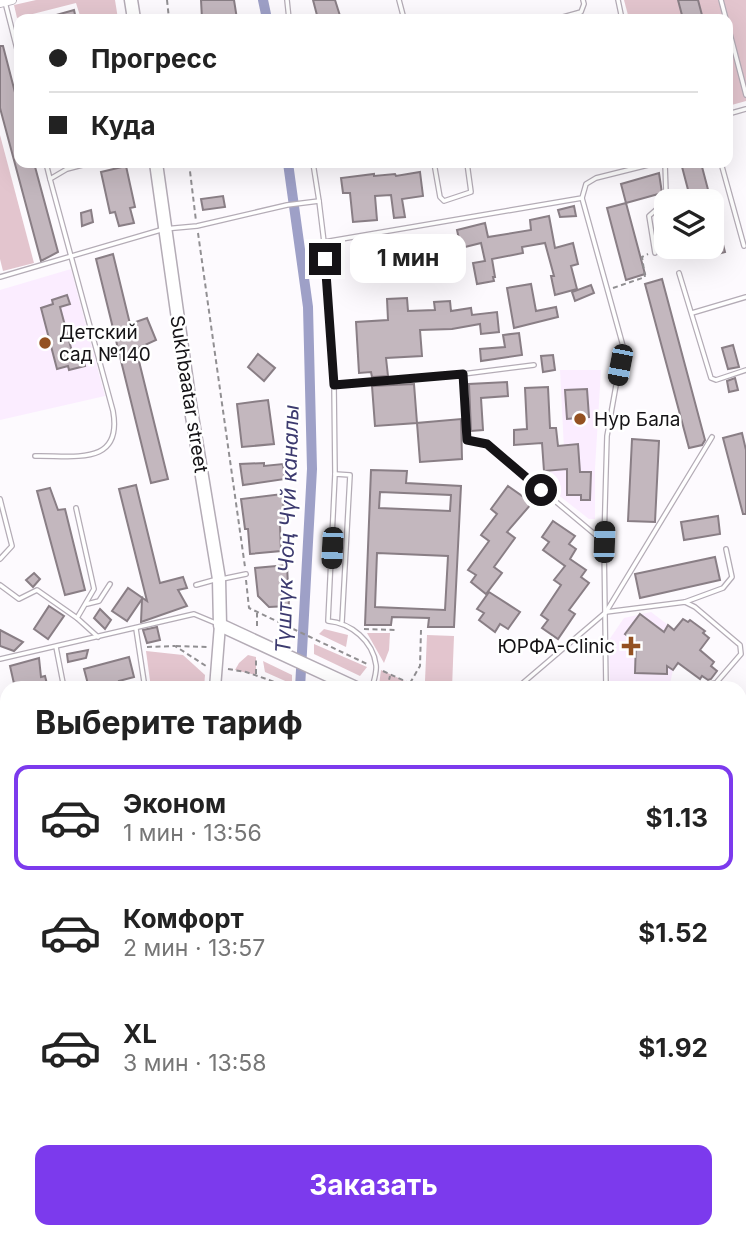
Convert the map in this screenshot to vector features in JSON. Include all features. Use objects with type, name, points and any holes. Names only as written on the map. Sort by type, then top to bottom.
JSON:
[{"type":"main road","name":"Sukhbaatar street","points":[[157,168],[219,579],[220,625]]},
{"type":"main road","points":[[216,681],[220,625],[342,681]]},
{"type":"lane","points":[[574,14],[581,12],[583,0]]},
{"type":"lane","points":[[6,2],[14,36]]},
{"type":"lane","points":[[733,45],[746,95]]},
{"type":"lane","points":[[35,456],[98,454],[111,443],[115,432],[113,411],[47,168]]},
{"type":"lane","points":[[50,179],[71,168]]},
{"type":"lane","points":[[314,168],[324,242],[334,385],[335,474],[328,621],[342,622],[368,644],[375,660],[373,681]]},
{"type":"lane","points":[[435,168],[440,197],[444,201],[471,192],[468,168]]},
{"type":"lane","points":[[606,681],[604,542],[607,436],[623,346],[582,198],[586,184],[596,178],[636,168]]},
{"type":"lane","points":[[665,168],[666,189]]},
{"type":"lane","points":[[722,168],[744,246]]},
{"type":"lane","points":[[324,242],[582,198]]},
{"type":"lane","points":[[0,277],[164,229],[197,226],[287,205],[318,201]]},
{"type":"lane","points":[[654,212],[649,216],[654,246]]},
{"type":"lane","points":[[679,273],[711,378],[716,380],[746,370]]},
{"type":"lane","points":[[692,313],[746,297]]},
{"type":"lane","points":[[334,385],[534,365]]},
{"type":"lane","points":[[463,374],[467,440],[487,444],[604,542]]},
{"type":"lane","points":[[525,681],[606,612],[712,437]]},
{"type":"lane","points":[[335,474],[350,475],[342,622]]},
{"type":"lane","points":[[0,499],[12,546],[0,559]]},
{"type":"lane","points":[[76,508],[94,589],[77,618]]},
{"type":"lane","points":[[606,612],[685,602],[723,588],[732,577],[726,549]]},
{"type":"lane","points":[[196,585],[246,573]]},
{"type":"lane","points":[[87,604],[99,601],[110,584]]},
{"type":"lane","points":[[0,585],[19,598],[37,590],[77,618],[99,638]]},
{"type":"lane","points":[[685,602],[695,607],[740,645],[741,654],[718,681]]},
{"type":"lane","points":[[0,659],[194,614],[220,625]]},
{"type":"lane","points":[[136,629],[144,681]]},
{"type":"lane","points":[[56,647],[63,681]]},
{"type":"path","points":[[189,168],[249,608],[369,665]]},
{"type":"path","points":[[609,289],[645,277],[642,257],[654,252]]},
{"type":"path","points":[[257,611],[257,625]]},
{"type":"path","points":[[351,628],[398,630]]},
{"type":"path","points":[[411,681],[420,666],[421,630]]},
{"type":"path","points":[[175,646],[203,665],[246,672],[276,681]]},
{"type":"path","points":[[139,647],[207,647]]},
{"type":"path","points":[[256,657],[256,675]]},
{"type":"path","points":[[381,670],[405,681]]},
{"type":"path","points":[[389,681],[391,675]]},
{"type":"shaded area","points":[[36,0],[115,0],[117,14],[79,14],[76,3],[33,14],[16,14],[14,5]]},
{"type":"shaded area","points":[[624,0],[678,0],[682,14],[628,14]]},
{"type":"shaded area","points":[[698,0],[746,0],[746,101],[733,105],[733,14],[702,14]]},
{"type":"shaded area","points":[[0,135],[34,263],[3,271],[0,259]]},
{"type":"shaded area","name":"Детский сад №140","points":[[71,269],[105,396],[0,420],[0,290]]},
{"type":"shaded area","name":"Нур Бала","points":[[560,370],[601,370],[595,519],[589,519],[533,475],[565,469]]},
{"type":"shaded area","name":"ЮРФА-Clinic","points":[[651,612],[668,625],[649,652],[673,670],[671,681],[610,681],[609,640],[624,618]]},
{"type":"shaded area","points":[[324,629],[348,635],[346,647],[319,634]]},
{"type":"shaded area","points":[[367,633],[390,633],[389,650],[384,663]]},
{"type":"shaded area","points":[[427,635],[454,636],[452,681],[425,681]]},
{"type":"shaded area","points":[[314,644],[367,667],[360,676],[314,654]]},
{"type":"shaded area","points":[[146,651],[183,655],[205,675],[205,681],[150,681]]},
{"type":"shaded area","points":[[248,655],[256,657],[256,675],[235,670]]},
{"type":"shaded area","points":[[263,661],[292,675],[292,681],[285,681],[265,672]]},
{"type":"shaded area","points":[[381,670],[405,681],[380,681]]},
{"type":"building","points":[[201,0],[234,0],[236,14],[202,14]]},
{"type":"building","points":[[313,0],[335,0],[339,14],[317,14]]},
{"type":"building","points":[[678,0],[698,0],[702,14],[682,14]]},
{"type":"building","points":[[0,46],[3,46],[14,89],[14,160],[0,108]]},
{"type":"building","points":[[16,168],[35,168],[58,252],[41,261]]},
{"type":"building","points":[[126,168],[135,207],[130,208],[134,223],[119,226],[115,212],[110,213],[101,172]]},
{"type":"building","points":[[682,168],[702,168],[708,189],[688,189]]},
{"type":"building","points":[[420,172],[423,196],[402,199],[405,217],[394,218],[391,195],[375,196],[377,220],[353,222],[350,193],[343,193],[341,178],[374,174],[396,176]]},
{"type":"building","points":[[659,173],[661,189],[654,189],[654,195],[626,203],[621,184]]},
{"type":"building","points":[[223,196],[225,207],[203,210],[201,199]]},
{"type":"building","points":[[626,203],[645,274],[626,280],[607,208]]},
{"type":"building","points":[[574,206],[576,216],[560,217],[558,210]]},
{"type":"building","points":[[91,210],[93,222],[82,226],[81,213]]},
{"type":"building","points":[[549,216],[555,248],[573,243],[578,264],[571,266],[577,289],[555,295],[551,276],[554,276],[545,243],[522,247],[523,253],[492,259],[494,281],[477,284],[473,263],[485,261],[481,243],[461,248],[457,230],[485,223],[488,237],[531,230],[530,220]]},
{"type":"building","points":[[113,254],[130,324],[147,318],[156,340],[136,349],[168,479],[151,483],[96,259]]},
{"type":"building","points":[[425,254],[430,277],[411,281],[406,258]]},
{"type":"building","points":[[387,259],[390,278],[369,282],[363,279],[361,270],[367,264]]},
{"type":"building","points":[[662,279],[705,440],[702,445],[689,448],[645,284]]},
{"type":"building","points":[[531,284],[536,311],[556,307],[558,317],[514,328],[507,288]]},
{"type":"building","points":[[591,285],[594,293],[575,301],[572,292]]},
{"type":"building","points":[[67,295],[70,304],[60,307],[74,359],[83,357],[85,366],[69,370],[68,366],[57,369],[41,308],[53,304],[52,300]]},
{"type":"building","points":[[407,298],[408,311],[435,310],[434,302],[450,301],[451,311],[471,308],[472,315],[497,312],[499,332],[481,334],[480,324],[452,329],[420,330],[422,356],[386,358],[388,376],[372,377],[371,372],[359,373],[356,322],[388,320],[387,299]]},
{"type":"building","points":[[519,333],[522,355],[481,361],[480,349],[505,347],[503,335]]},
{"type":"building","points":[[733,345],[739,367],[728,369],[722,348]]},
{"type":"building","points":[[258,354],[275,368],[264,381],[248,367]]},
{"type":"building","points":[[553,355],[555,370],[543,372],[541,356]]},
{"type":"building","points":[[735,378],[738,390],[729,392],[727,381]]},
{"type":"building","points":[[507,382],[508,396],[481,398],[483,430],[471,431],[469,384]]},
{"type":"building","points":[[414,384],[417,423],[375,426],[372,386]]},
{"type":"building","points":[[548,387],[550,428],[556,428],[558,446],[578,444],[580,472],[591,472],[590,500],[581,500],[581,495],[567,495],[567,469],[544,471],[542,443],[514,445],[514,430],[527,429],[525,388]]},
{"type":"building","points":[[587,389],[589,417],[567,419],[565,390]]},
{"type":"building","points":[[268,400],[274,444],[242,447],[237,404]]},
{"type":"building","points":[[461,419],[462,459],[420,462],[417,423]]},
{"type":"building","points":[[742,433],[746,450],[746,514],[743,514],[723,438]]},
{"type":"building","points":[[632,439],[659,441],[655,522],[628,521]]},
{"type":"building","points":[[264,463],[264,466],[283,464],[285,479],[243,485],[240,464]]},
{"type":"building","points":[[371,470],[407,471],[406,483],[461,486],[454,627],[428,627],[429,618],[392,617],[391,625],[365,625]],"holes":[[[380,492],[451,495],[450,511],[379,508]],[[377,553],[448,556],[445,610],[375,607]]]},
{"type":"building","points":[[136,485],[160,583],[183,577],[187,588],[178,590],[187,606],[141,622],[142,599],[127,621],[112,611],[128,588],[147,601],[119,489]]},
{"type":"building","points":[[508,486],[532,503],[507,532],[515,538],[494,567],[502,573],[486,594],[471,582],[476,575],[468,570],[489,541],[481,535],[497,514],[491,509]]},
{"type":"building","points":[[50,488],[58,510],[65,509],[85,590],[65,595],[37,491]]},
{"type":"building","points":[[282,494],[286,524],[280,525],[281,551],[250,554],[241,499]]},
{"type":"building","points":[[718,516],[720,534],[684,540],[681,522]]},
{"type":"building","points":[[553,521],[575,536],[569,544],[576,549],[570,559],[586,570],[581,577],[589,583],[569,610],[575,614],[558,639],[542,628],[548,620],[541,615],[561,585],[554,580],[565,566],[543,550],[549,542],[542,537]]},
{"type":"building","points":[[715,557],[720,580],[640,598],[635,574]]},
{"type":"building","points":[[287,565],[289,606],[269,607],[258,596],[255,568]]},
{"type":"building","points":[[34,573],[40,579],[33,587],[26,580]]},
{"type":"building","points":[[489,592],[520,612],[508,629],[500,624],[495,632],[479,620],[484,613],[477,609]]},
{"type":"building","points":[[49,606],[64,616],[48,639],[34,629]]},
{"type":"building","points":[[100,609],[111,620],[105,629],[94,618]]},
{"type":"building","points":[[640,614],[664,632],[668,625],[674,630],[683,619],[688,622],[690,620],[705,631],[703,633],[709,638],[700,650],[714,662],[711,666],[717,671],[711,679],[702,676],[700,679],[678,663],[673,670],[667,666],[667,674],[635,673],[636,642],[625,634]]},
{"type":"building","points":[[157,627],[160,640],[147,643],[143,630]]},
{"type":"building","points":[[0,630],[23,642],[14,651],[0,646]]},
{"type":"building","points":[[88,650],[86,658],[68,662],[67,654]]},
{"type":"building","points":[[129,657],[134,677],[119,681],[87,681],[84,669]]},
{"type":"building","points":[[39,658],[41,677],[45,676],[46,681],[13,681],[10,666]]},
{"type":"waterway","name":"Түштүк Чоң Чүй каналы","points":[[263,0],[266,14]]},
{"type":"waterway","name":"Түштүк Чоң Чүй каналы","points":[[289,168],[308,307],[312,469],[300,681]]},
{"type":"place","name":"Детский сад №140","points":[[45,343]]},
{"type":"place","name":"Нур Бала","points":[[580,419]]},
{"type":"place","name":"ЮРФА-Clinic","points":[[631,646]]},
{"type":"route","points":[[325,259],[334,385],[463,374],[467,440],[487,444],[541,490]]}]
